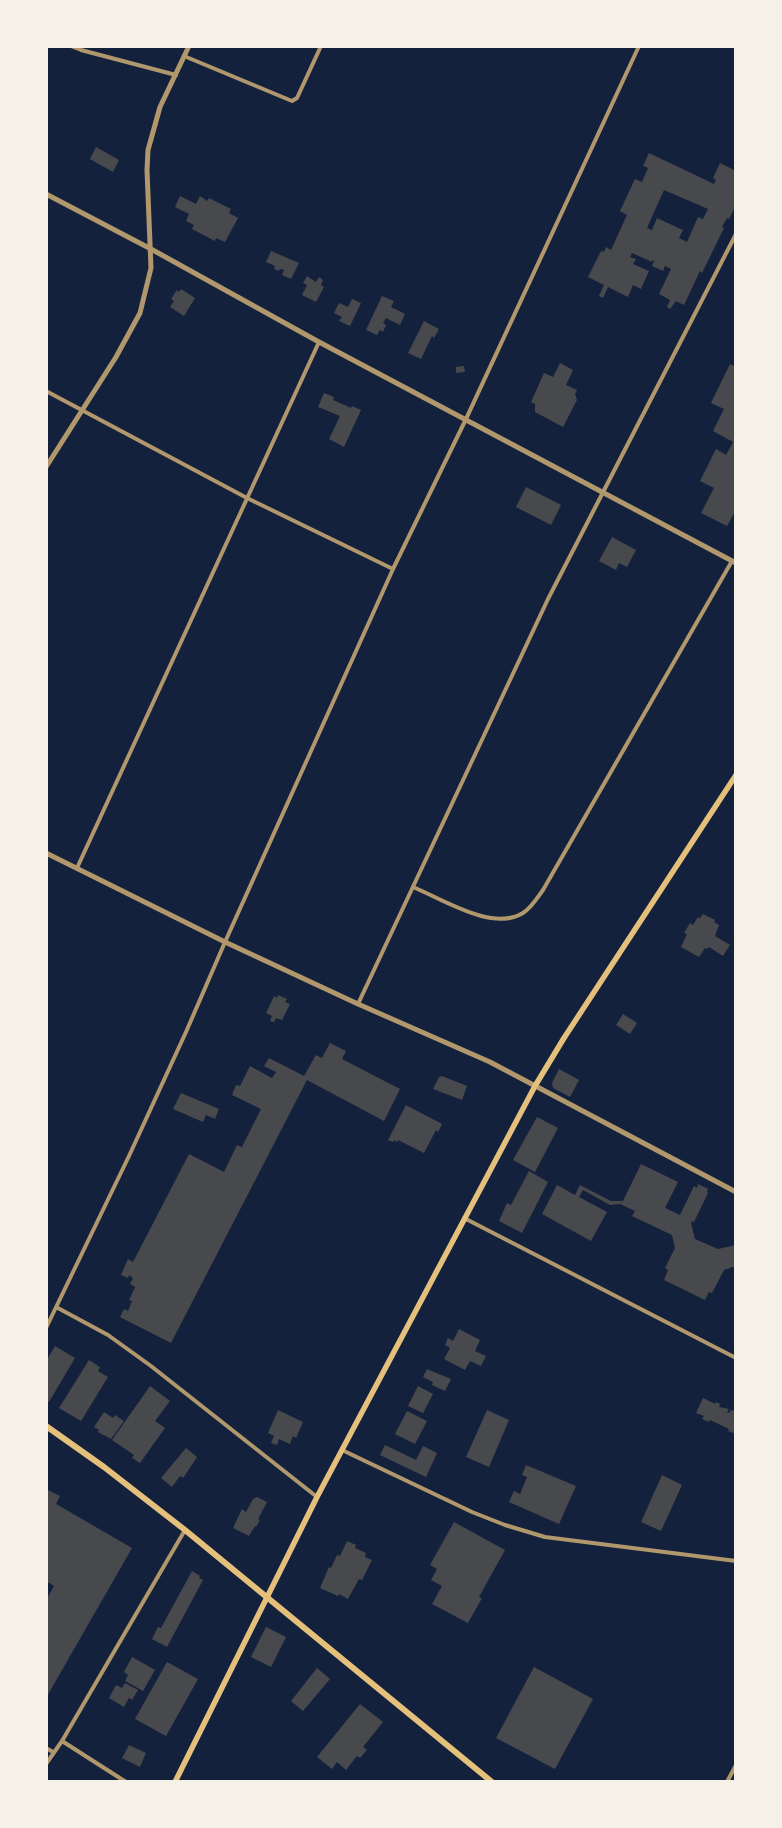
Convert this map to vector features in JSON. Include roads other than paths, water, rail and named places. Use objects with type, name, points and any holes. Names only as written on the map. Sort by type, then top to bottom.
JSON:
[{"type":"main road","points":[[175,1782],[317,1497],[535,1086],[564,1038],[736,775]]},
{"type":"main road","points":[[46,1426],[104,1467],[226,1566],[267,1596],[484,1779],[492,1782]]},
{"type":"street","points":[[71,46],[176,75]]},
{"type":"street","points":[[46,467],[116,357],[140,313],[152,268],[147,170],[148,150],[160,107],[189,46]]},
{"type":"street","points":[[184,56],[292,101],[298,98],[321,46]]},
{"type":"street","points":[[46,1328],[130,1156],[393,569],[466,419],[639,46]]},
{"type":"street","points":[[46,194],[602,494],[734,562],[543,890],[533,904],[522,914],[504,920],[492,919],[477,915],[413,887]]},
{"type":"street","points":[[358,1004],[548,599],[736,234]]},
{"type":"street","points":[[77,868],[319,342]]},
{"type":"street","points":[[46,391],[247,498],[393,569]]},
{"type":"street","points":[[46,853],[225,942],[358,1004],[490,1062],[736,1192]]},
{"type":"street","points":[[464,1218],[736,1358]]},
{"type":"street","points":[[56,1308],[108,1335],[151,1366],[317,1497]]},
{"type":"street","points":[[342,1450],[472,1512],[505,1525],[545,1537],[736,1561]]},
{"type":"street","points":[[46,1764],[62,1740],[184,1530]]},
{"type":"street","points":[[62,1740],[126,1782]]},
{"type":"street","points":[[46,1748],[53,1752]]},
{"type":"street","points":[[727,1782],[736,1765]]}]
